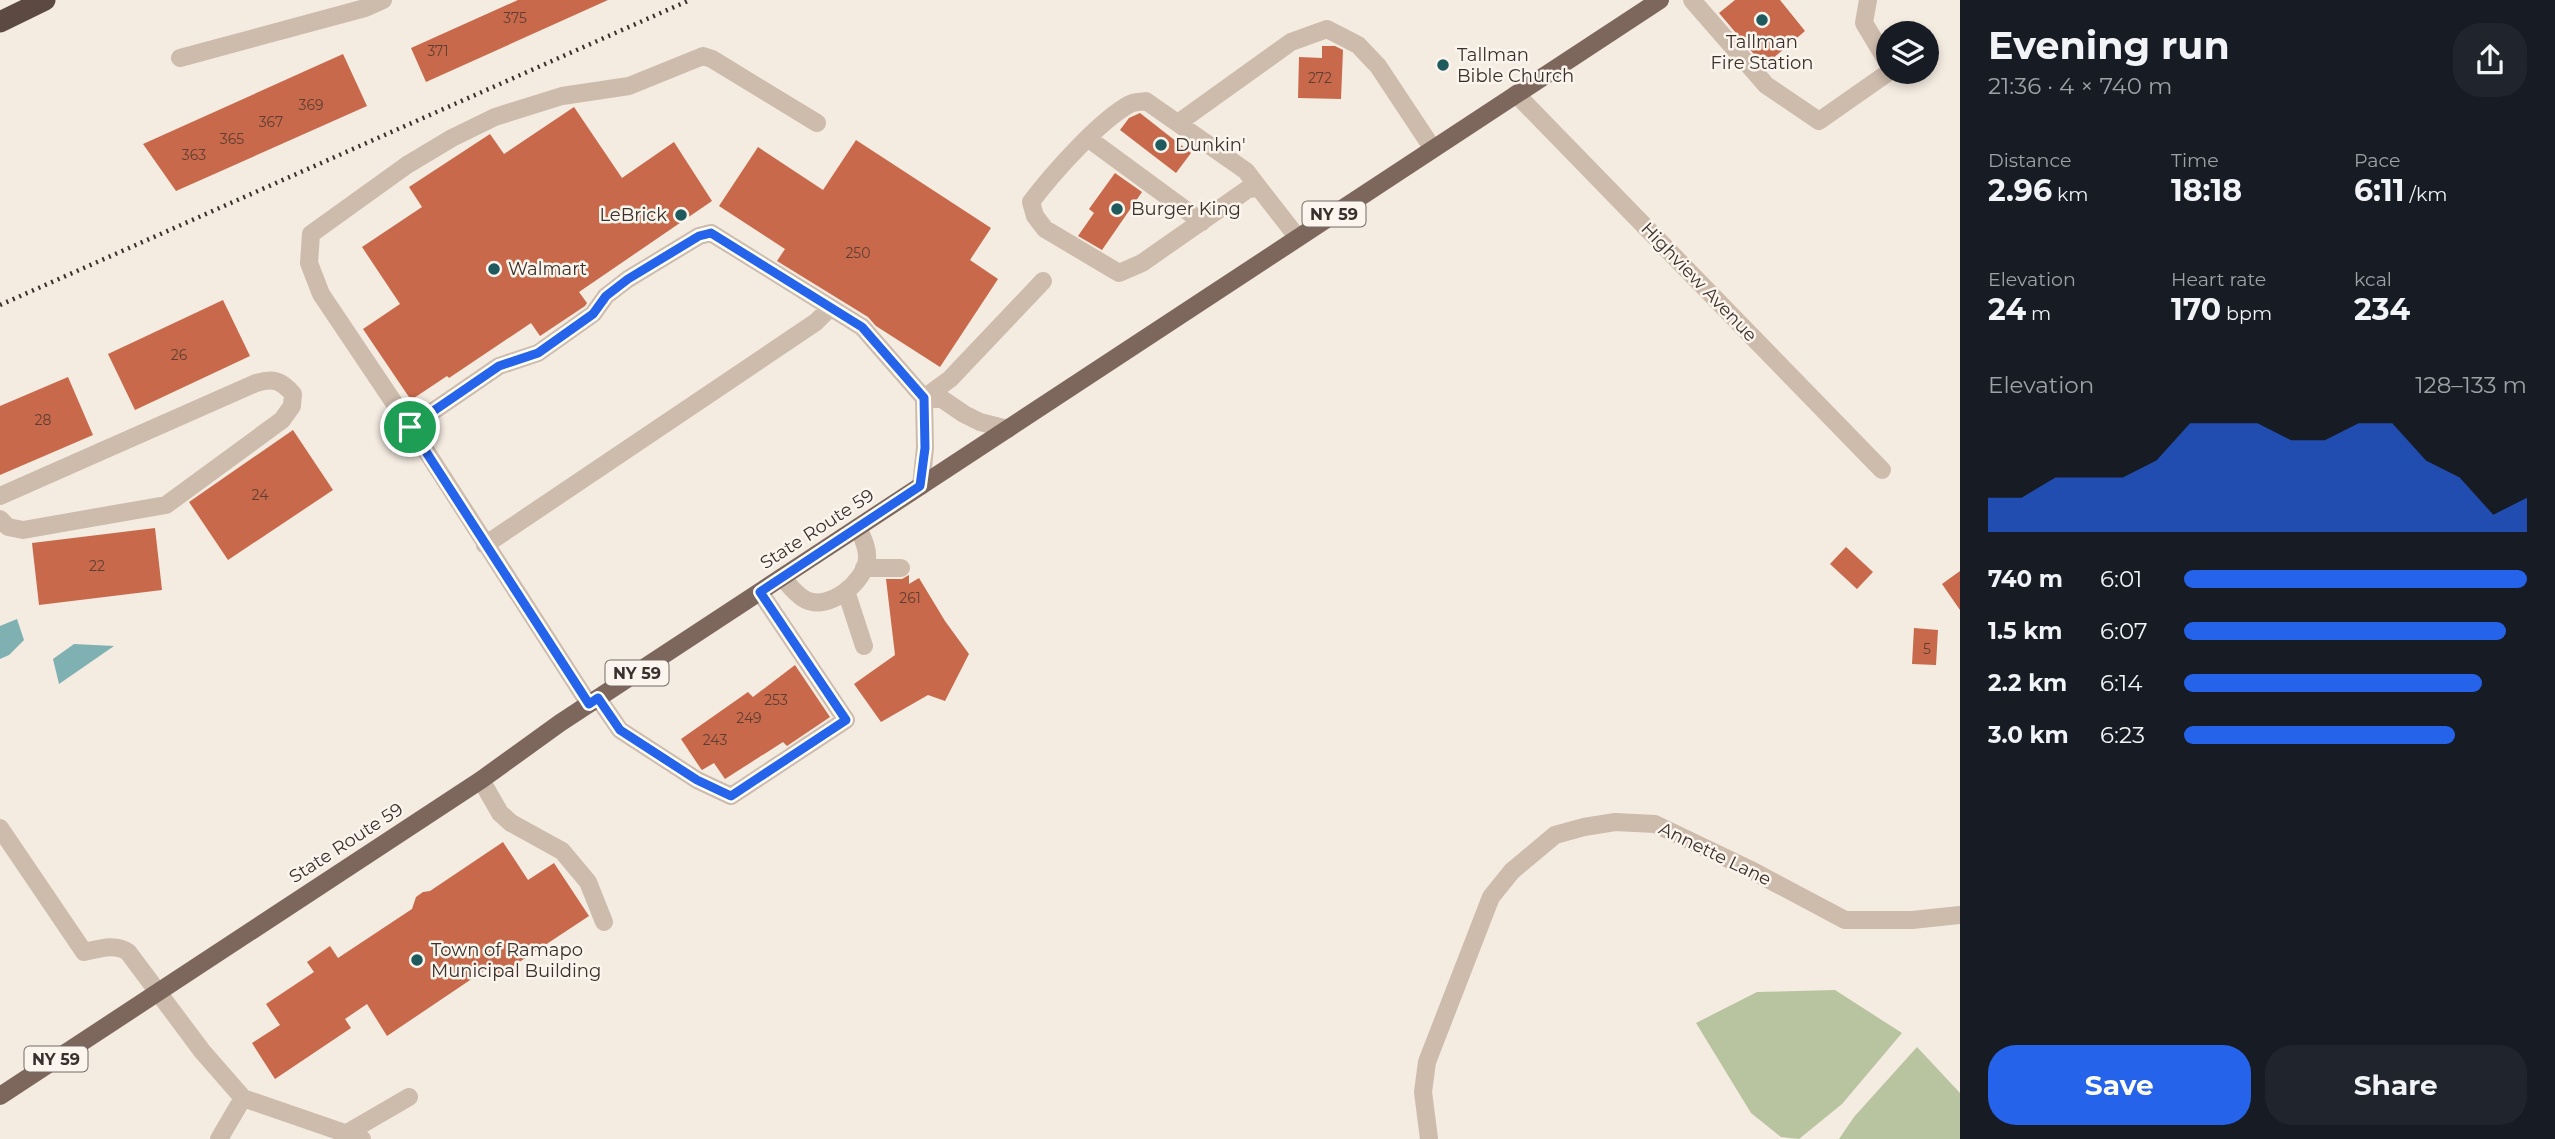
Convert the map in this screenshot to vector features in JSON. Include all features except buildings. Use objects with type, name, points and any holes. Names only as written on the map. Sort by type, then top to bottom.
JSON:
[{"type":"highway","points":[[0,6],[13,0]]},
{"type":"highway","points":[[0,22],[45,0]]},
{"type":"main road","name":"State Route 59","points":[[0,1096],[481,780],[594,701],[1660,0]]},
{"type":"street","points":[[180,58],[365,8],[383,0]]},
{"type":"street","points":[[1692,0],[1766,85],[1819,121],[1876,81]]},
{"type":"street","points":[[1868,0],[1864,23],[1876,43]]},
{"type":"street","points":[[1178,123],[1291,42],[1327,29],[1358,45],[1378,66],[1433,149]]},
{"type":"street","points":[[760,592],[846,720],[731,796],[697,780],[620,730],[594,701],[485,545],[321,294],[309,263],[311,234],[407,165],[452,138],[495,117],[562,96],[629,86],[703,56],[817,123]]},
{"type":"street","name":"Highview Avenue","points":[[1516,94],[1882,470]]},
{"type":"street","points":[[1259,188],[1248,189],[1142,263],[1119,273],[1045,229],[1035,216],[1031,202],[1047,181],[1088,139],[1131,103],[1146,101],[1246,171],[1298,238]]},
{"type":"street","points":[[1088,139],[1202,222]]},
{"type":"street","points":[[410,427],[499,366],[538,353],[593,314],[606,296],[628,279],[699,236],[711,233],[862,327],[924,398],[925,448],[920,486]]},
{"type":"street","points":[[924,398],[950,379],[1043,281]]},
{"type":"street","points":[[485,545],[817,322],[830,308]]},
{"type":"street","points":[[0,496],[256,383],[270,379],[283,382],[293,394],[292,406],[282,420],[166,505],[23,530],[8,527],[0,519]]},
{"type":"street","points":[[924,398],[943,399],[964,415],[1008,429]]},
{"type":"street","points":[[782,577],[808,601],[823,602],[846,591],[858,581],[867,561],[866,548],[858,527]]},
{"type":"street","points":[[864,568],[901,568]]},
{"type":"street","points":[[846,591],[864,646]]},
{"type":"street","points":[[481,780],[500,813],[511,823],[562,851],[588,882],[604,922]]},
{"type":"street","name":"Annette Lane","points":[[1429,1139],[1423,1092],[1427,1062],[1491,897],[1512,871],[1555,835],[1615,822],[1655,824],[1749,869],[1845,920],[1901,920],[1960,915]]},
{"type":"street","points":[[0,828],[84,952],[121,947],[128,952],[202,1051],[243,1098],[354,1136],[409,1097]]},
{"type":"street","points":[[219,1139],[243,1098]]},
{"type":"green space","points":[[1835,990],[1902,1033],[1842,1104],[1799,1139],[1781,1137],[1751,1113],[1696,1023],[1757,992]]},
{"type":"green space","points":[[1917,1047],[1960,1093],[1960,1139],[1839,1139],[1854,1117]]},
{"type":"water","points":[[17,619],[24,640],[9,655],[0,659],[0,626]]},
{"type":"water","points":[[74,644],[114,646],[59,684],[53,659]]},
{"type":"railway","points":[[0,305],[690,0]]},
{"type":"place","name":"Tallman Fire Station","points":[[1762,20]]},
{"type":"place","name":"Tallman Bible Church","points":[[1443,65]]},
{"type":"place","name":"Dunkin'","points":[[1161,145]]},
{"type":"place","name":"Burger King","points":[[1117,209]]},
{"type":"place","name":"LeBrick","points":[[681,215]]},
{"type":"place","name":"Walmart","points":[[494,269]]},
{"type":"place","name":"Town of Ramapo Municipal Building","points":[[417,960]]},
{"type":"route","points":[[711,233],[862,327],[924,398],[925,448],[920,486],[760,592],[846,720],[731,796],[697,780],[648,750],[620,730],[598,698],[589,704],[410,427],[499,366],[538,353],[593,314],[606,296],[628,279],[699,236],[711,233]]}]
